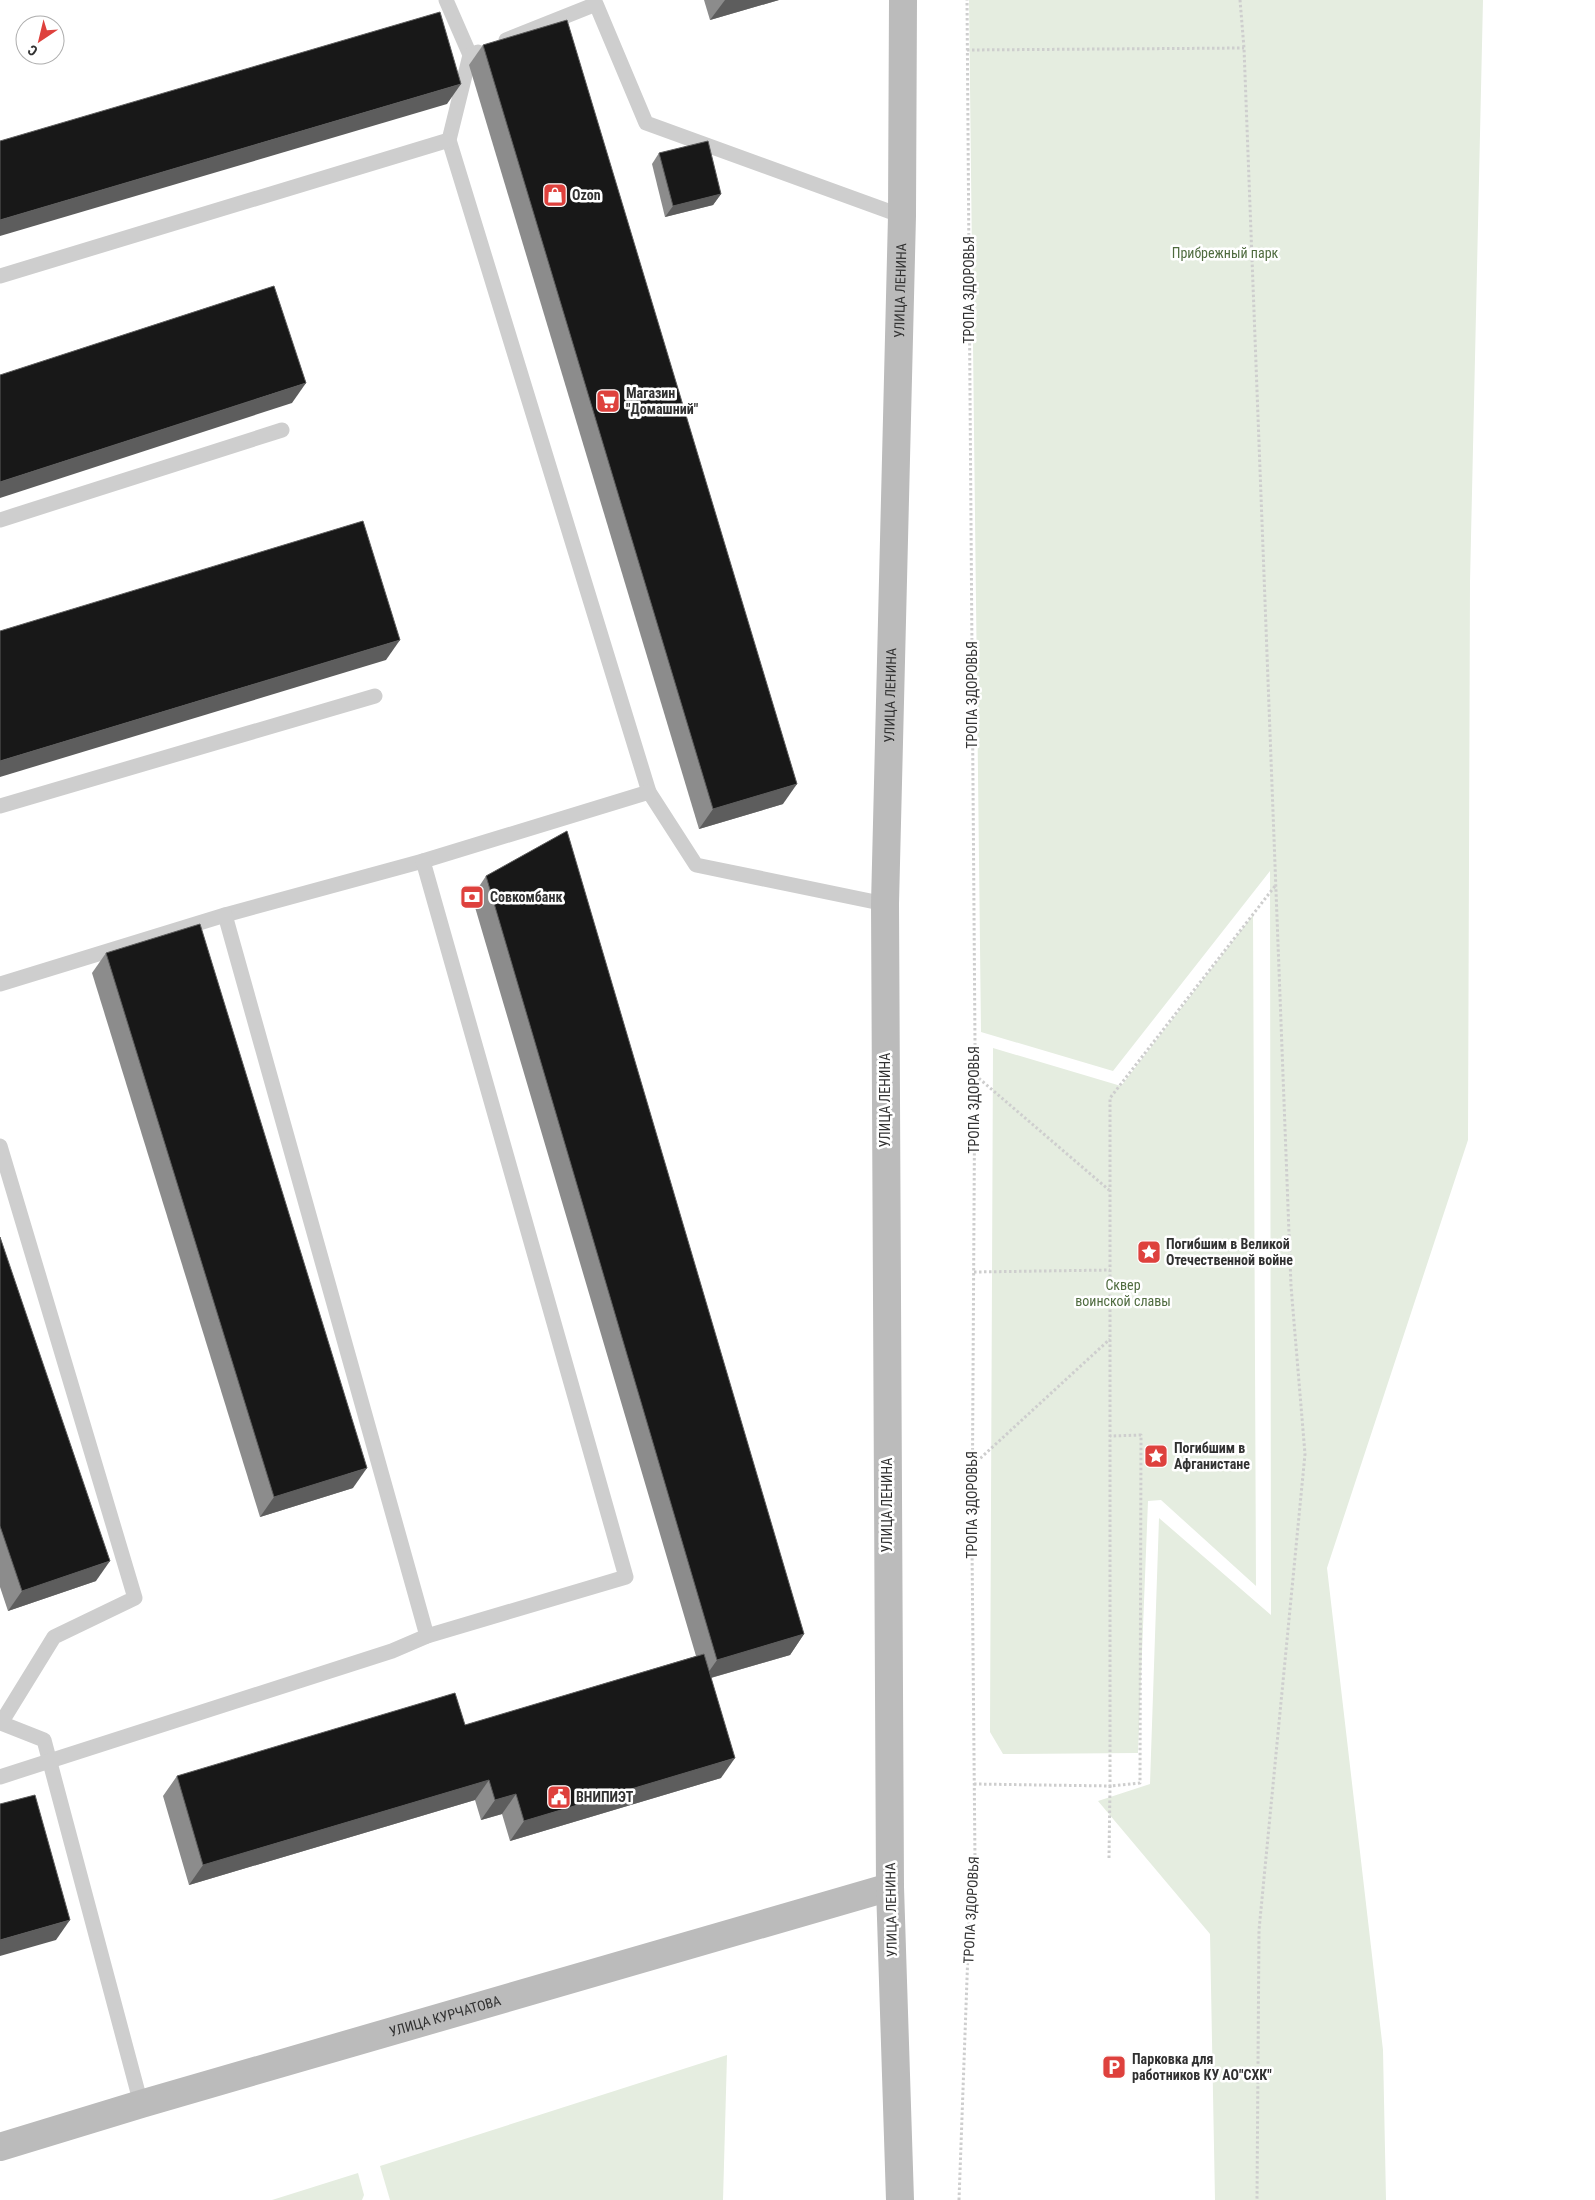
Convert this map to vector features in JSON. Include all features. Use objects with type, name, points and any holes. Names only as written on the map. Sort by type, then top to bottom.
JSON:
[{"type":"street","name":"УЛИЦА ЛЕНИНА","points":[[900,2200],[890,1887],[885,904],[902,216],[903,0]]},
{"type":"street","name":"УЛИЦА КУРЧАТОВА","points":[[0,2147],[141,2104],[890,1887]]},
{"type":"lane","points":[[446,0],[470,55],[449,140],[649,792],[696,865],[885,904]]},
{"type":"lane","points":[[470,55],[597,2],[646,123],[902,216]]},
{"type":"lane","points":[[0,276],[449,140]]},
{"type":"lane","points":[[0,520],[282,430]]},
{"type":"lane","points":[[0,806],[375,696]]},
{"type":"lane","points":[[0,984],[225,914],[423,860],[649,792]]},
{"type":"lane","points":[[0,1777],[392,1651],[427,1636],[626,1577],[423,860]]},
{"type":"lane","points":[[225,914],[427,1636]]},
{"type":"lane","points":[[0,1146],[135,1598],[54,1637],[1,1723],[44,1740],[141,2104]]},
{"type":"path","name":"ТРОПА ЗДОРОВЬЯ","points":[[959,2200],[969,1924],[975,1861],[972,1466],[975,1074],[967,0]]},
{"type":"path","points":[[1240,0],[1244,48],[1291,1286],[1305,1454],[1259,1930],[1258,2200]]},
{"type":"path","points":[[967,50],[1244,48]]},
{"type":"path","points":[[1109,1858],[1110,1098],[1276,886]]},
{"type":"path","points":[[975,1074],[1110,1190]]},
{"type":"path","points":[[974,1272],[1110,1270]]},
{"type":"path","points":[[972,1466],[1110,1339]]},
{"type":"path","points":[[974,1784],[1110,1786],[1140,1783],[1141,1435],[1110,1436]]},
{"type":"green space","name":"Прибрежный парк","points":[[969,0],[1483,0],[1470,582],[1468,1140],[1327,1568],[1383,2050],[1386,2200],[1215,2200],[1210,1934],[1098,1801],[1150,1784],[1159,1518],[1271,1615],[1270,871],[1113,1071],[981,1032]]},
{"type":"green space","name":"Сквер воинской славы","points":[[1253,915],[1256,1586],[1161,1500],[1148,1501],[1138,1753],[1003,1754],[990,1732],[993,1048],[1121,1086]]},
{"type":"green space","points":[[727,2055],[723,2200],[390,2200],[380,2166]]},
{"type":"green space","points":[[358,2173],[364,2195],[362,2200],[272,2200]]},
{"type":"building","points":[[440,12],[461,84],[0,220],[0,141]]},
{"type":"building","points":[[567,20],[797,784],[713,809],[483,45]]},
{"type":"building","points":[[708,141],[721,194],[673,206],[659,153]]},
{"type":"building","points":[[274,286],[306,383],[0,482],[0,375]]},
{"type":"building","points":[[363,521],[400,640],[0,761],[0,631]]},
{"type":"building","points":[[567,831],[804,1634],[717,1660],[486,876]]},
{"type":"building","points":[[200,924],[367,1468],[274,1497],[106,953]]},
{"type":"building","points":[[0,1237],[110,1561],[22,1591],[0,1526]]},
{"type":"building","points":[[704,1654],[735,1758],[524,1821],[516,1794],[495,1800],[489,1780],[203,1865],[177,1776],[455,1693],[465,1725]]},
{"type":"building","points":[[35,1795],[70,1920],[0,1940],[0,1804]]},
{"type":"place","name":"Ozon","points":[[555,195]]},
{"type":"place","name":"Магазин \"Домашний\"","points":[[608,401]]},
{"type":"place","name":"Совкомбанк","points":[[472,897]]},
{"type":"place","name":"Погибшим в Великой Отечественной войне","points":[[1149,1252]]},
{"type":"place","name":"Погибшим в Афганистане","points":[[1156,1456]]},
{"type":"place","name":"ВНИПИЭТ","points":[[559,1797]]},
{"type":"place","name":"Парковка для работников КУ АО\"СХК\"","points":[[1114,2067]]}]
